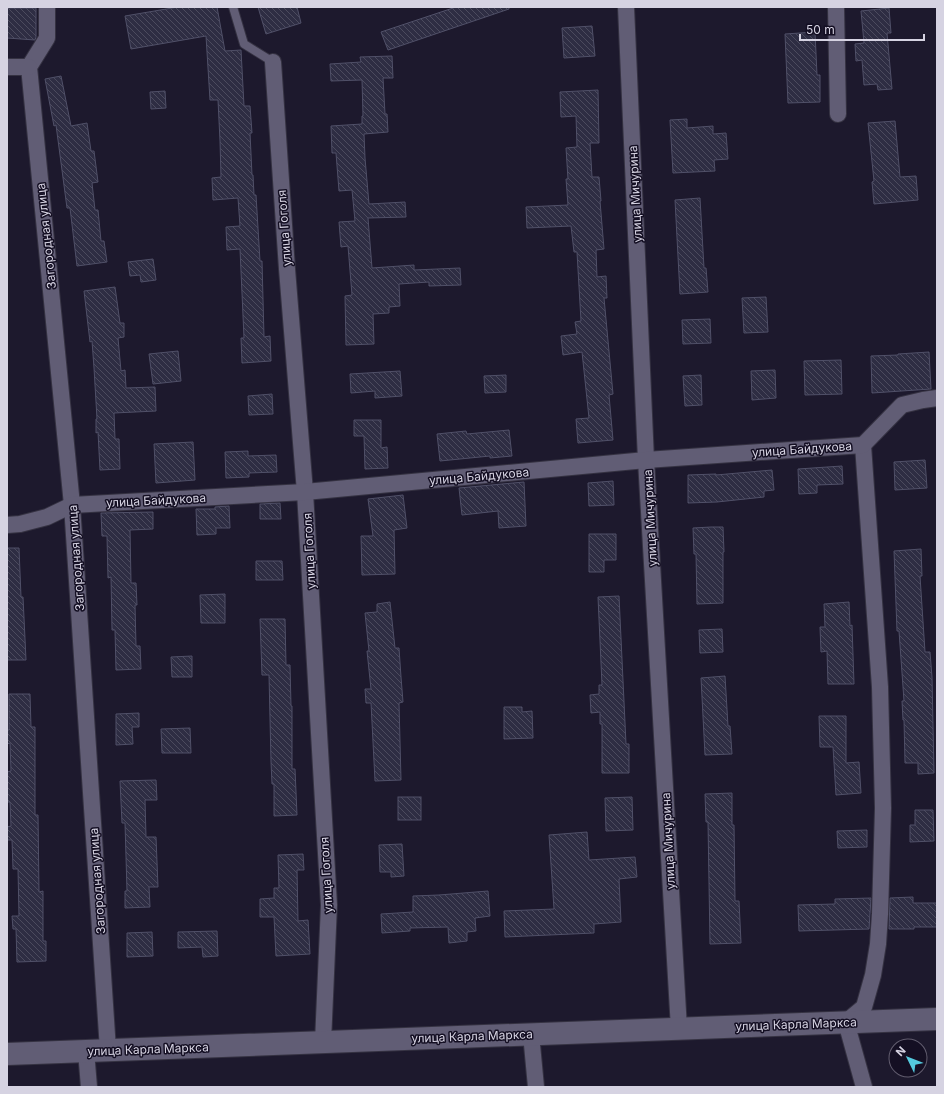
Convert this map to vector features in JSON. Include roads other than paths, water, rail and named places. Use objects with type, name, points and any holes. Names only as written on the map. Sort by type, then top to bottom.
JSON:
[{"type":"main road","name":"улица Карла Маркса","points":[[7,1054],[937,1019]]},
{"type":"street","points":[[7,67],[29,67],[47,38],[47,7]]},
{"type":"street","name":"улица Мичурина","points":[[626,7],[646,460],[679,1029]]},
{"type":"street","points":[[836,7],[838,114]]},
{"type":"street","name":"улица Гоголя","points":[[273,62],[287,270],[305,492],[329,905],[323,1042]]},
{"type":"street","name":"Загородная улица","points":[[29,67],[72,505],[108,1050]]},
{"type":"street","name":"улица Байдукова","points":[[7,525],[47,517],[72,505],[305,492],[646,460],[863,445],[902,405],[937,398]]},
{"type":"street","points":[[863,445],[880,687],[883,823],[878,944],[873,975],[864,1007],[846,1022],[864,1087]]},
{"type":"street","points":[[531,1034],[536,1087]]},
{"type":"street","points":[[86,1051],[89,1087]]},
{"type":"lane","points":[[233,7],[244,44],[273,62]]}]
